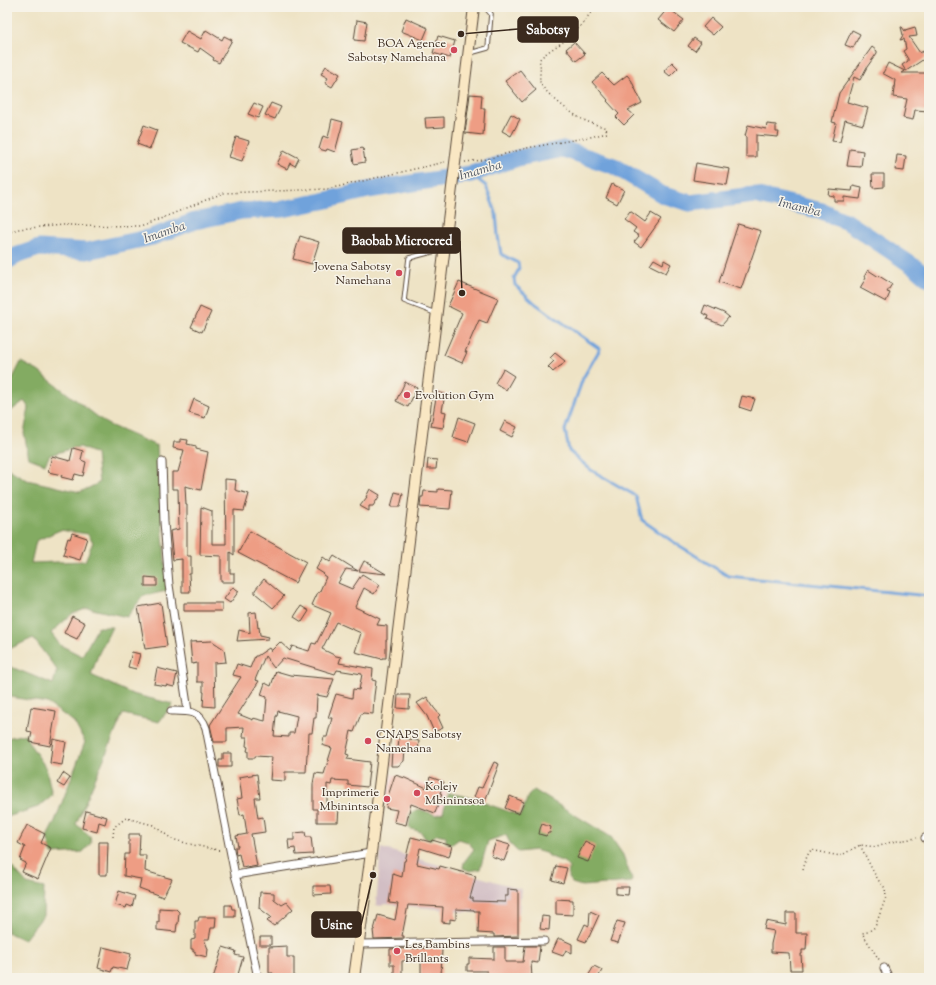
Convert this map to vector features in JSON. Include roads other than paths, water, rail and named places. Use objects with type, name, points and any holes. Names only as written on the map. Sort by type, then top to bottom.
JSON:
[{"type":"main road","points":[[354,978],[371,853],[474,7]]},
{"type":"street","points":[[162,462],[164,522],[170,585],[188,711]]},
{"type":"street","points":[[171,711],[188,711],[199,715],[206,728],[235,875],[258,978]]},
{"type":"street","points":[[235,875],[371,853]]},
{"type":"street","points":[[359,944],[544,941]]},
{"type":"street","points":[[884,968],[889,978]]},
{"type":"lane","points":[[469,53],[488,48],[491,14],[485,7]]},
{"type":"lane","points":[[436,313],[404,301],[408,258],[445,248]]},
{"type":"waterway","name":"Imamba","points":[[7,261],[18,255],[39,248],[87,251],[152,237],[195,221],[242,211],[283,209],[368,190],[471,174],[518,158],[563,149],[614,166],[663,195],[690,203],[754,195],[822,211],[849,223],[916,268],[929,279]]},
{"type":"waterway","points":[[471,174],[486,186],[496,213],[501,254],[518,263],[519,269],[514,278],[515,285],[536,304],[600,349],[583,378],[565,430],[569,451],[591,470],[636,496],[642,520],[672,541],[728,576],[929,596]]},
{"type":"place","name":"Sabotsy","points":[[461,34]]},
{"type":"place","name":"BOA Agence Sabotsy Namehana","points":[[454,50]]},
{"type":"place","name":"Jovena Sabotsy Namehana","points":[[399,273]]},
{"type":"place","name":"Baobab Microcred","points":[[462,293]]},
{"type":"place","name":"Evolution Gym","points":[[407,395]]},
{"type":"place","name":"CNAPS Sabotsy Namehana","points":[[368,741]]},
{"type":"place","name":"Kolejy Mbinintsoa","points":[[417,793]]},
{"type":"place","name":"Imprimerie Mbinintsoa","points":[[387,799]]},
{"type":"place","name":"Usine","points":[[373,875]]},
{"type":"place","name":"Les Bambins Brillants","points":[[397,951]]}]
